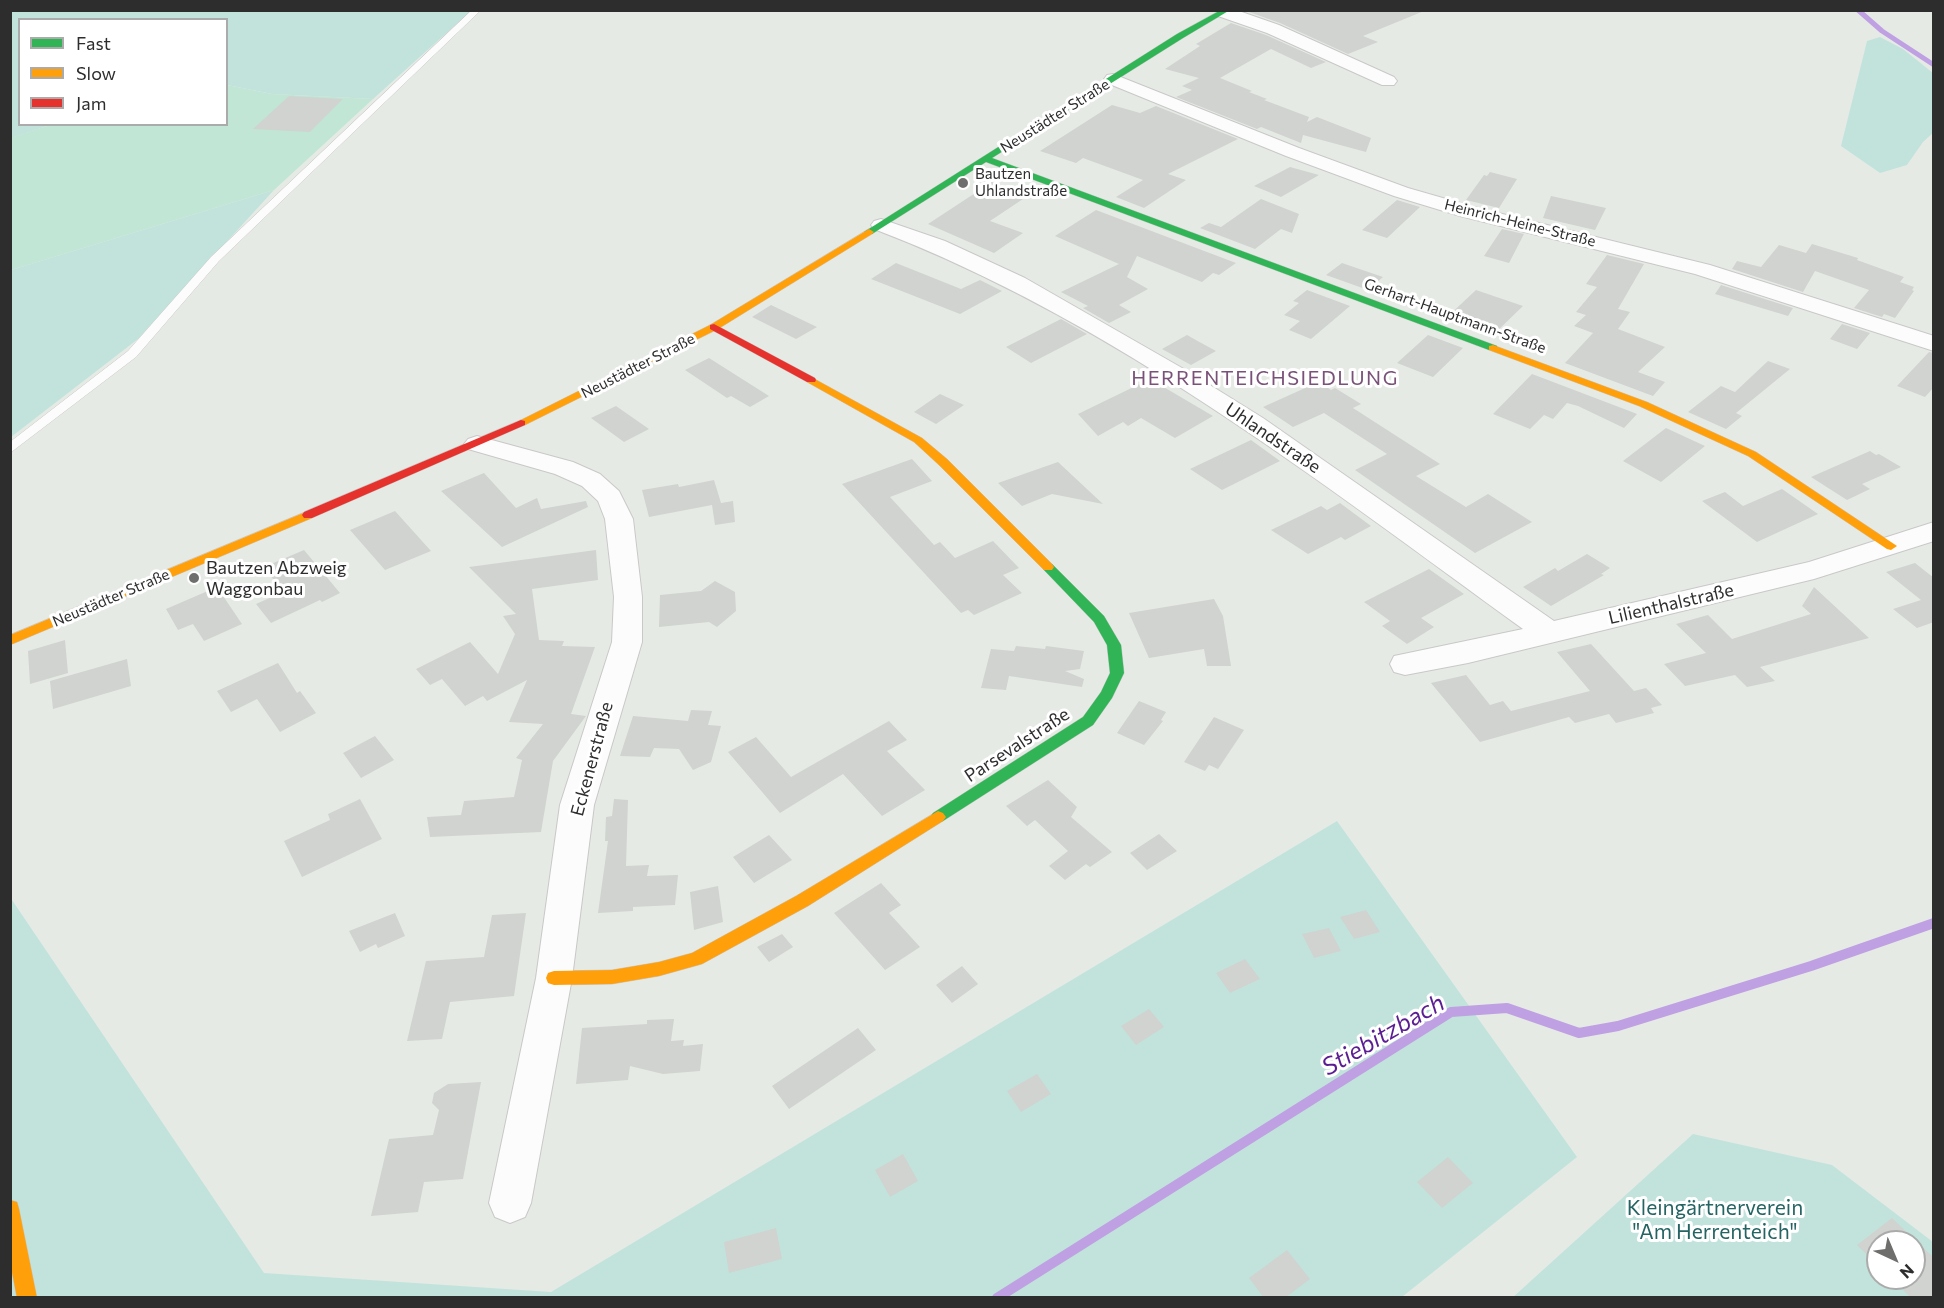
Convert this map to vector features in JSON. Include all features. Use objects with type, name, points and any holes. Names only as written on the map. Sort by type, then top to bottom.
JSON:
[{"type":"street","name":"Neustädter Straße","points":[[10,640],[477,444],[714,327],[881,225],[1180,36],[1226,11],[1273,29],[1388,81]]},
{"type":"street","name":"Heinrich-Heine-Straße","points":[[1113,79],[1402,192],[1464,210],[1730,277],[1934,344]]},
{"type":"street","name":"Gerhart-Hauptmann-Straße","points":[[986,159],[1643,404],[1752,454],[1891,546]]},
{"type":"street","name":"Uhlandstraße","points":[[881,225],[937,246],[1017,283],[1180,377],[1254,423],[1550,633]]},
{"type":"street","name":"Parsevalstraße","points":[[554,978],[612,977],[659,969],[696,959],[802,901],[1011,772],[1088,721],[1107,694],[1117,673],[1114,645],[1099,619],[918,440],[888,421],[714,327]]},
{"type":"street","name":"Eckenerstraße","points":[[477,444],[564,468],[591,480],[610,497],[619,519],[628,597],[627,642],[577,805],[554,978],[510,1203]]},
{"type":"street","name":"Lilienthalstraße","points":[[1405,664],[1550,633],[1814,570],[1934,531]]},
{"type":"street","points":[[10,1209],[27,1298]]},
{"type":"lane","points":[[10,449],[132,354],[214,259],[477,10]]},
{"type":"green space","points":[[10,11],[471,11],[373,99],[272,94],[228,85],[228,18],[18,18],[18,126],[47,126],[11,138]]},
{"type":"green space","points":[[1880,37],[1903,49],[1933,73],[1934,132],[1923,142],[1907,165],[1880,173],[1841,146],[1867,41]]},
{"type":"green space","points":[[228,85],[272,94],[373,99],[274,190],[11,270],[10,138],[47,126],[228,126]]},
{"type":"green space","points":[[274,190],[138,339],[11,437],[11,270]]},
{"type":"green space","points":[[1337,821],[1577,1157],[1402,1297],[11,1297],[10,897],[264,1273],[551,1292]]},
{"type":"green space","name":"Kleingärtnerverein \"Am Herrenteich\"","points":[[1693,1134],[1832,1165],[1917,1230],[1866,1230],[1866,1290],[1926,1290],[1926,1237],[1933,1242],[1933,1297],[1512,1298]]},
{"type":"building","points":[[1253,10],[1424,11],[1363,36],[1378,42],[1348,54],[1280,23],[1249,12]]},
{"type":"building","points":[[1231,23],[1266,35],[1326,62],[1311,68],[1271,49],[1220,78],[1267,99],[1264,100],[1309,117],[1307,122],[1317,117],[1371,138],[1366,152],[1303,135],[1301,143],[1261,127],[1257,129],[1176,97],[1192,90],[1182,86],[1199,78],[1165,69],[1200,46],[1196,44]]},
{"type":"building","points":[[289,96],[343,99],[310,132],[253,129]]},
{"type":"building","points":[[1112,105],[1140,113],[1156,106],[1238,139],[1168,174],[1186,180],[1144,208],[1116,197],[1143,180],[1083,158],[1076,163],[1040,151]]},
{"type":"building","points":[[1290,167],[1319,175],[1281,197],[1254,186]]},
{"type":"building","points":[[1490,172],[1517,179],[1499,208],[1466,200],[1484,175],[1487,176]]},
{"type":"building","points":[[992,182],[1029,195],[990,221],[1023,233],[994,253],[928,224]]},
{"type":"building","points":[[1551,196],[1606,208],[1595,230],[1543,218]]},
{"type":"building","points":[[1261,199],[1299,214],[1292,233],[1281,229],[1255,249],[1200,228],[1209,223],[1221,227]]},
{"type":"building","points":[[1397,200],[1420,207],[1387,238],[1362,230]]},
{"type":"building","points":[[1096,210],[1236,263],[1219,275],[1213,273],[1202,282],[1137,256],[1127,277],[1148,289],[1119,305],[1131,312],[1109,323],[1083,308],[1088,306],[1061,292],[1119,264],[1055,236]]},
{"type":"building","points":[[1502,229],[1524,234],[1509,263],[1484,256]]},
{"type":"building","points":[[1812,244],[1858,258],[1857,260],[1904,277],[1900,282],[1914,287],[1912,290],[1914,291],[1895,318],[1884,314],[1882,317],[1854,308],[1869,290],[1815,271],[1803,292],[1732,269],[1737,261],[1761,267],[1779,245],[1806,253]]},
{"type":"building","points":[[1607,255],[1644,264],[1618,309],[1630,312],[1618,329],[1665,347],[1638,372],[1665,382],[1653,396],[1565,363],[1593,333],[1574,326],[1586,315],[1576,312],[1597,287],[1586,284]]},
{"type":"building","points":[[896,263],[961,289],[980,280],[1002,291],[960,314],[871,279]]},
{"type":"building","points":[[1342,263],[1383,277],[1368,290],[1326,275]]},
{"type":"building","points":[[1721,285],[1793,308],[1788,316],[1715,294]]},
{"type":"building","points":[[1307,290],[1350,306],[1311,339],[1289,330],[1300,321],[1284,315],[1299,303],[1293,301]]},
{"type":"building","points":[[1476,290],[1523,306],[1492,336],[1445,319]]},
{"type":"building","points":[[771,305],[817,327],[796,339],[752,317]]},
{"type":"building","points":[[1061,319],[1087,334],[1031,363],[1006,347]]},
{"type":"building","points":[[1842,324],[1870,333],[1857,349],[1830,339]]},
{"type":"building","points":[[1187,335],[1216,351],[1191,365],[1162,349]]},
{"type":"building","points":[[1428,335],[1463,348],[1433,377],[1397,363]]},
{"type":"building","points":[[1929,352],[1934,353],[1934,387],[1925,397],[1897,386]]},
{"type":"building","points":[[709,358],[769,396],[750,407],[731,396],[727,398],[685,370]]},
{"type":"building","points":[[1768,361],[1790,369],[1736,413],[1742,416],[1726,429],[1688,412],[1721,386],[1735,392]]},
{"type":"building","points":[[1532,374],[1637,414],[1624,428],[1567,403],[1553,419],[1544,415],[1530,429],[1493,414]]},
{"type":"building","points":[[1150,379],[1213,416],[1175,438],[1141,418],[1128,426],[1123,422],[1098,436],[1078,414]]},
{"type":"building","points":[[1314,384],[1320,387],[1324,385],[1331,390],[1335,388],[1361,404],[1353,408],[1440,464],[1416,476],[1466,507],[1488,494],[1532,522],[1475,553],[1355,470],[1387,454],[1324,413],[1293,427],[1263,407]]},
{"type":"building","points":[[940,394],[964,405],[936,424],[914,412]]},
{"type":"building","points":[[616,406],[649,429],[624,442],[591,418]]},
{"type":"building","points":[[1666,428],[1705,446],[1661,482],[1623,461]]},
{"type":"building","points":[[1251,440],[1280,461],[1222,490],[1190,469]]},
{"type":"building","points":[[1870,451],[1901,467],[1862,484],[1870,489],[1847,500],[1811,477]]},
{"type":"building","points":[[912,459],[932,481],[890,497],[934,545],[940,542],[955,558],[993,541],[1019,568],[1003,575],[1022,593],[974,615],[968,610],[961,613],[842,484]]},
{"type":"building","points":[[1058,462],[1103,504],[1052,494],[1022,506],[998,483]]},
{"type":"building","points":[[484,473],[516,508],[537,498],[541,509],[586,501],[588,507],[502,547],[441,491]]},
{"type":"building","points":[[714,480],[721,503],[733,501],[735,522],[715,525],[712,505],[649,517],[642,490],[678,484],[679,487]]},
{"type":"building","points":[[1782,489],[1818,514],[1757,542],[1702,501],[1725,492],[1743,506]]},
{"type":"building","points":[[1340,503],[1371,526],[1345,540],[1341,537],[1308,554],[1271,530],[1321,506],[1327,510]]},
{"type":"building","points":[[395,511],[431,551],[385,570],[350,530]]},
{"type":"building","points":[[304,550],[340,593],[271,623],[256,604],[283,592],[264,567]]},
{"type":"building","points":[[596,550],[598,580],[532,589],[539,640],[564,641],[562,646],[595,647],[571,714],[586,716],[553,761],[541,832],[430,837],[427,817],[461,815],[464,801],[514,797],[522,760],[516,758],[543,724],[509,722],[527,680],[487,701],[483,696],[465,706],[442,679],[430,685],[416,669],[470,642],[498,674],[515,634],[503,616],[516,614],[469,567]]},
{"type":"building","points":[[1587,554],[1610,568],[1601,574],[1604,575],[1551,606],[1523,587],[1555,568],[1558,571]]},
{"type":"building","points":[[1915,563],[1934,578],[1934,622],[1917,628],[1893,609],[1921,600],[1886,572]]},
{"type":"building","points":[[1429,569],[1464,594],[1421,618],[1434,627],[1407,644],[1382,626],[1390,621],[1364,602]]},
{"type":"building","points":[[715,581],[735,592],[736,611],[717,627],[709,622],[659,627],[660,595],[701,591]]},
{"type":"building","points":[[217,587],[242,624],[204,641],[193,624],[178,630],[166,609]]},
{"type":"building","points":[[1814,587],[1869,638],[1760,667],[1775,681],[1747,687],[1735,675],[1685,686],[1664,664],[1706,653],[1676,624],[1708,615],[1732,639],[1811,614],[1802,606]]},
{"type":"building","points":[[1214,599],[1223,616],[1231,666],[1207,666],[1204,649],[1149,658],[1129,613]]},
{"type":"building","points":[[65,640],[68,673],[30,684],[28,651]]},
{"type":"building","points":[[1591,644],[1634,691],[1646,688],[1662,705],[1651,708],[1654,713],[1616,723],[1609,714],[1575,723],[1569,717],[1480,742],[1431,683],[1466,675],[1490,705],[1503,701],[1511,711],[1590,691],[1557,652]]},
{"type":"building","points":[[1016,646],[1045,649],[1046,646],[1084,651],[1080,669],[1065,671],[1084,679],[1082,687],[1009,676],[1006,690],[981,688],[991,649],[1014,651]]},
{"type":"building","points":[[127,659],[131,686],[53,709],[50,681]]},
{"type":"building","points":[[278,663],[297,693],[300,691],[316,713],[280,732],[257,699],[231,712],[217,691]]},
{"type":"building","points":[[1139,701],[1166,712],[1161,720],[1163,721],[1144,745],[1117,733]]},
{"type":"building","points":[[691,710],[712,711],[708,725],[721,726],[711,762],[693,770],[679,749],[654,748],[650,757],[620,756],[633,716],[688,721]]},
{"type":"building","points":[[1214,717],[1244,730],[1218,769],[1209,765],[1205,771],[1184,762]]},
{"type":"building","points":[[889,721],[907,740],[887,751],[925,790],[882,816],[843,774],[780,813],[728,752],[756,737],[791,777]]},
{"type":"building","points":[[375,736],[394,760],[361,778],[343,753]]},
{"type":"building","points":[[1048,780],[1077,807],[1071,817],[1112,852],[1090,867],[1086,864],[1065,880],[1049,866],[1068,851],[1035,820],[1027,826],[1006,806]]},
{"type":"building","points":[[360,799],[382,839],[302,877],[284,841],[330,820],[328,814]]},
{"type":"building","points":[[614,799],[628,800],[626,866],[649,865],[647,876],[678,875],[675,905],[633,907],[633,911],[598,913],[608,841],[605,841],[606,817],[612,816]]},
{"type":"building","points":[[1159,834],[1177,851],[1147,870],[1130,853]]},
{"type":"building","points":[[769,835],[792,860],[754,883],[733,857]]},
{"type":"building","points":[[881,883],[901,905],[889,913],[920,947],[885,970],[834,913]]},
{"type":"building","points":[[718,886],[723,922],[694,930],[690,892]]},
{"type":"building","points":[[1366,910],[1380,932],[1354,939],[1340,917]]},
{"type":"building","points":[[395,913],[405,936],[378,948],[376,944],[360,952],[349,931]]},
{"type":"building","points":[[526,913],[514,996],[450,1002],[442,1039],[407,1041],[426,961],[484,957],[492,915]]},
{"type":"building","points":[[1329,928],[1341,951],[1314,958],[1302,934]]},
{"type":"building","points":[[782,934],[793,947],[769,962],[757,947]]},
{"type":"building","points":[[1245,959],[1260,979],[1230,993],[1216,973]]},
{"type":"building","points":[[962,966],[978,984],[952,1003],[936,985]]},
{"type":"building","points":[[1149,1009],[1164,1027],[1136,1045],[1121,1026]]},
{"type":"building","points":[[674,1019],[671,1041],[684,1040],[683,1046],[703,1044],[700,1071],[663,1074],[630,1066],[628,1080],[576,1084],[582,1028],[647,1024],[647,1020]]},
{"type":"building","points":[[858,1028],[876,1050],[789,1109],[772,1086]]},
{"type":"building","points":[[1037,1074],[1051,1094],[1021,1112],[1007,1091]]},
{"type":"building","points":[[481,1082],[463,1179],[424,1182],[418,1212],[371,1216],[389,1139],[433,1135],[439,1110],[432,1103],[434,1093],[448,1084]]},
{"type":"building","points":[[903,1154],[918,1181],[890,1197],[875,1170]]},
{"type":"building","points":[[1448,1157],[1473,1183],[1442,1208],[1417,1182]]},
{"type":"building","points":[[1892,1218],[1905,1230],[1876,1230]]},
{"type":"building","points":[[776,1228],[782,1259],[729,1273],[724,1242]]},
{"type":"building","points":[[1866,1238],[1866,1254],[1857,1245]]},
{"type":"building","points":[[1287,1250],[1310,1279],[1285,1298],[1264,1298],[1249,1278]]},
{"type":"building","points":[[1926,1250],[1934,1258],[1934,1298],[1911,1298],[1903,1290],[1926,1290]]},
{"type":"waterway","points":[[1858,10],[1882,31],[1934,65]]},
{"type":"waterway","name":"Stiebitzbach","points":[[997,1298],[1451,1012],[1507,1008],[1579,1033],[1618,1026],[1811,966],[1934,923]]},
{"type":"traffic: fast","points":[[869,232],[1180,36],[1227,10]]},
{"type":"traffic: fast","points":[[986,159],[1493,348]]},
{"type":"traffic: fast","points":[[938,817],[1088,721],[1107,694],[1117,673],[1114,645],[1099,619],[1048,567]]},
{"type":"traffic: slow","points":[[521,423],[714,327],[869,232]]},
{"type":"traffic: slow","points":[[1493,348],[1643,404],[1752,454],[1891,546]]},
{"type":"traffic: slow","points":[[811,380],[918,440],[1048,567]]},
{"type":"traffic: slow","points":[[10,640],[308,515]]},
{"type":"traffic: slow","points":[[554,978],[612,977],[659,969],[696,959],[802,901],[938,817]]},
{"type":"traffic: slow","points":[[10,1209],[27,1298]]},
{"type":"traffic: jam","points":[[714,327],[811,380]]},
{"type":"traffic: jam","points":[[308,515],[521,423]]},
{"type":"place","name":"Bautzen Uhlandstraße","points":[[963,183]]},
{"type":"place","name":"Bautzen Abzweig Waggonbau","points":[[194,578]]},
{"type":"district","name":"HERRENTEICHSIEDLUNG","points":[[1265,378]]}]
